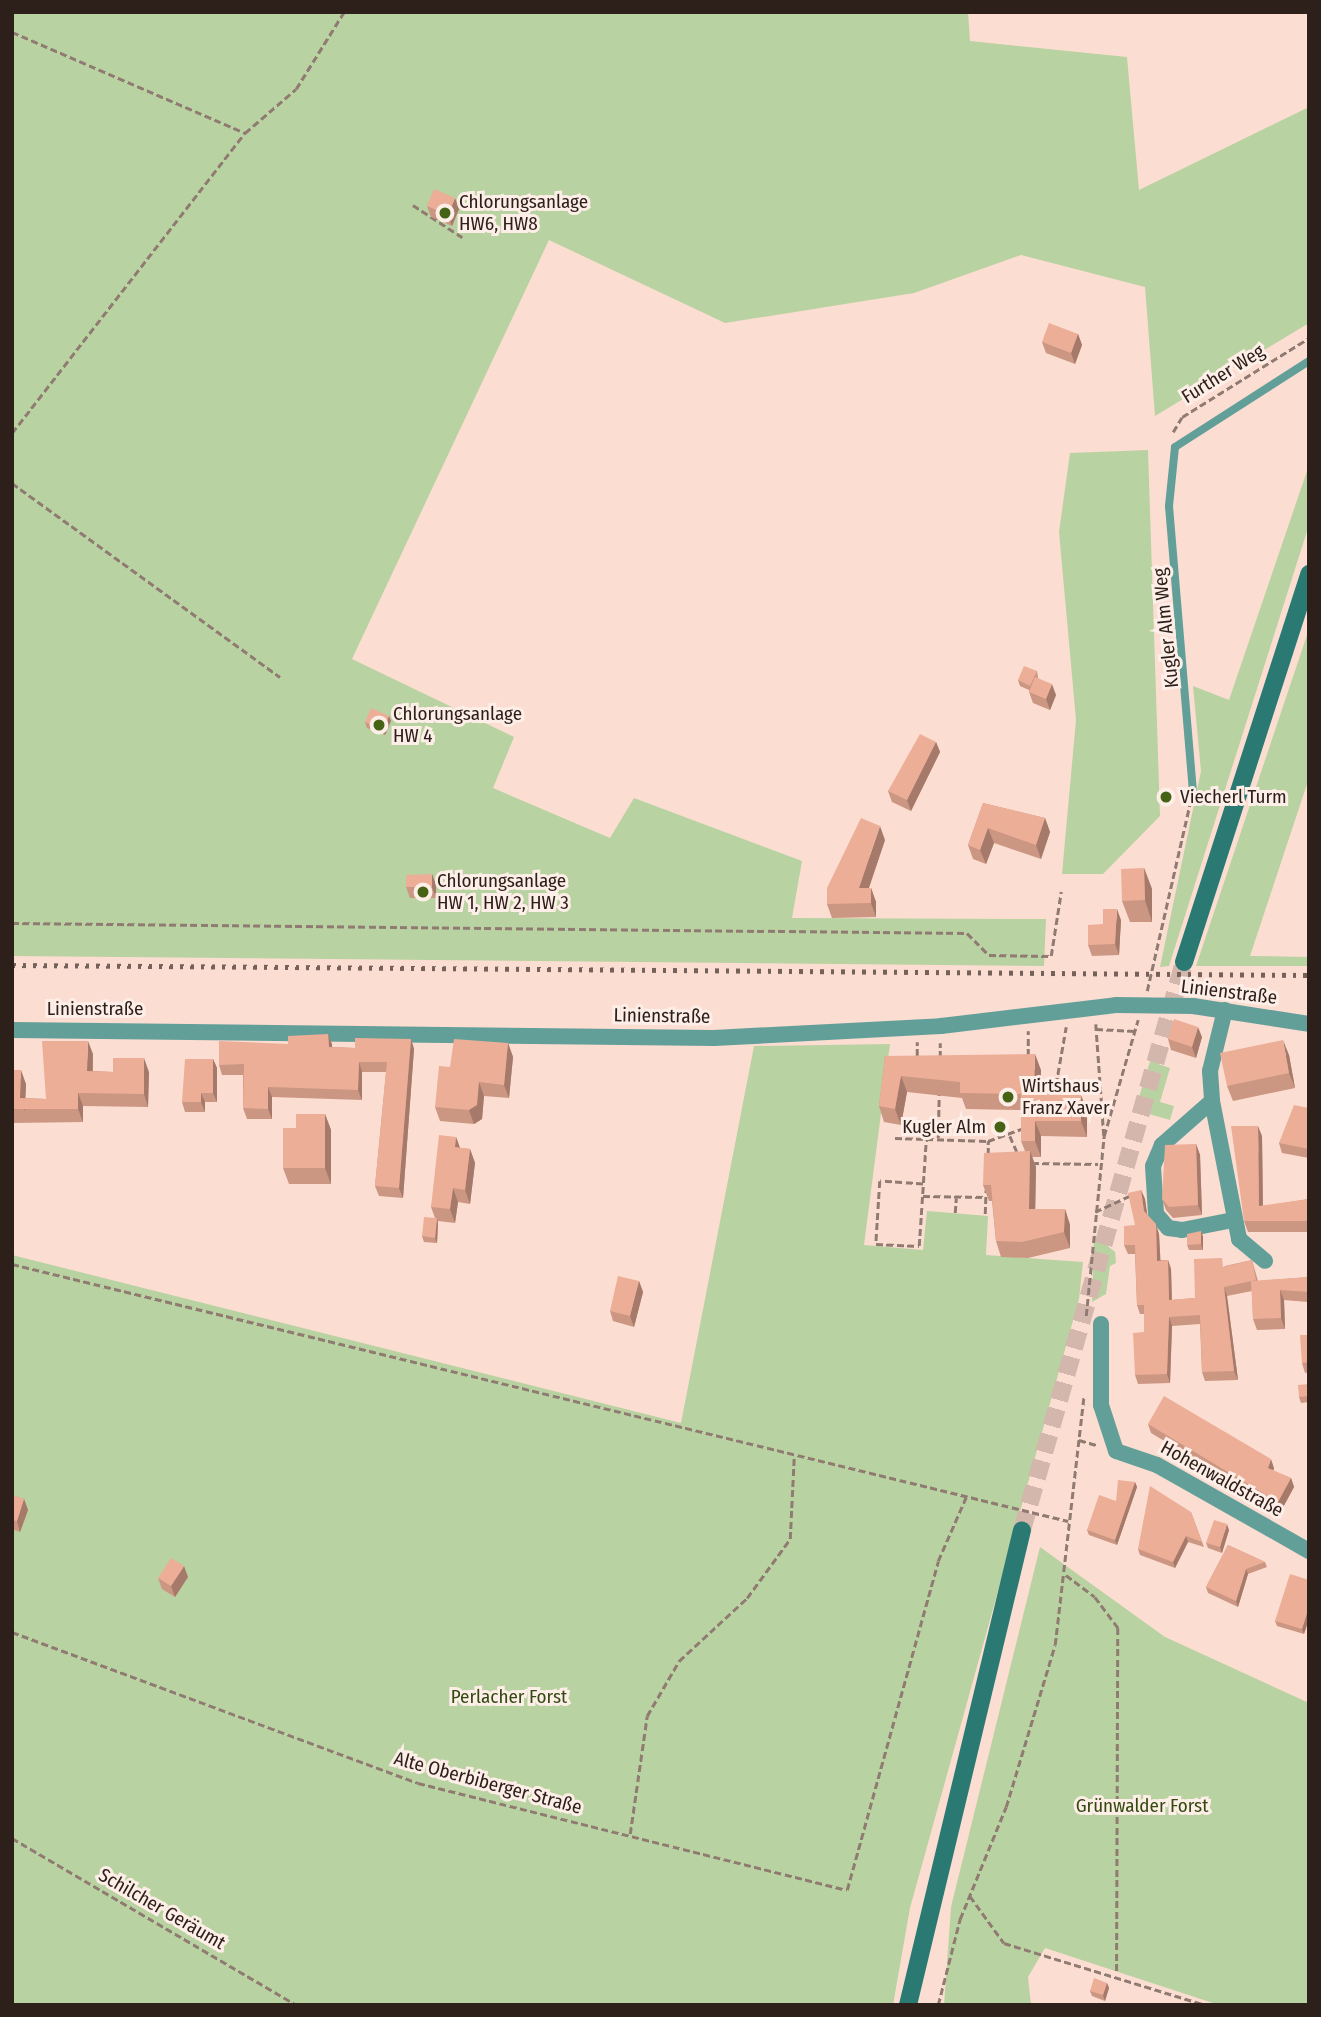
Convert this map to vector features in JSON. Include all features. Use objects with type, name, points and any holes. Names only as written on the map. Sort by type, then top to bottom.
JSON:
[{"type":"main road","points":[[1184,962],[1309,574]]},
{"type":"main road","points":[[908,2005],[1022,1530]]},
{"type":"street","name":"Linienstraße","points":[[12,1030],[714,1038],[917,1028],[1116,1005],[1193,1006],[1309,1024]]},
{"type":"street","points":[[1224,1010],[1210,1071],[1212,1101],[1239,1240],[1265,1261]]},
{"type":"street","points":[[1212,1101],[1162,1145],[1152,1186],[1156,1214],[1168,1228],[1233,1220]]},
{"type":"street","name":"Hohenwaldstraße","points":[[1093,1324],[1101,1405],[1116,1451],[1157,1465],[1309,1551]]},
{"type":"lane","points":[[1175,447],[1309,361]]},
{"type":"lane","name":"Kugler Alm Weg","points":[[1175,447],[1170,506],[1192,792]]},
{"type":"path","points":[[12,433],[245,133],[296,89],[344,12]]},
{"type":"path","points":[[12,32],[245,133]]},
{"type":"path","points":[[413,205],[462,237]]},
{"type":"path","name":"Further Weg","points":[[1175,447],[1174,427],[1182,417],[1309,338]]},
{"type":"path","points":[[12,484],[280,677]]},
{"type":"path","points":[[1155,961],[1192,792]]},
{"type":"path","points":[[12,923],[967,933],[989,955],[1051,956],[1061,892]]},
{"type":"path","points":[[1096,1007],[1104,1136]]},
{"type":"path","points":[[1027,1070],[1028,1017]]},
{"type":"path","points":[[917,1028],[917,1057],[940,1058],[940,1071]]},
{"type":"path","points":[[1093,1324],[1093,1212],[1104,1136],[1135,1031],[1096,1029]]},
{"type":"path","points":[[1048,1102],[1058,1091],[1066,1030]]},
{"type":"path","points":[[938,1140],[939,1085]]},
{"type":"path","points":[[895,1138],[988,1141],[1010,1136],[1030,1123]]},
{"type":"path","points":[[1010,1136],[1021,1161],[1100,1164]]},
{"type":"path","points":[[923,1184],[880,1181],[876,1244],[919,1246],[926,1139]]},
{"type":"path","points":[[987,1164],[988,1141]]},
{"type":"path","points":[[985,1214],[986,1186]]},
{"type":"path","points":[[1093,1212],[1152,1186]]},
{"type":"path","points":[[922,1196],[986,1197]]},
{"type":"path","points":[[955,1213],[956,1198]]},
{"type":"path","points":[[12,1264],[794,1458],[967,1495],[1068,1521]]},
{"type":"path","points":[[938,2005],[970,1896],[1006,1807],[1055,1645],[1066,1575],[1068,1521],[1084,1392]]},
{"type":"path","points":[[630,1834],[648,1716],[679,1661],[747,1598],[790,1539],[794,1458]]},
{"type":"path","name":"Alte Oberbiberger Straße","points":[[12,1632],[418,1783],[847,1890],[938,1562],[967,1495]]},
{"type":"path","points":[[1066,1575],[1095,1597],[1118,1628],[1117,1974]]},
{"type":"path","name":"Schilcher Geräumt","points":[[12,1838],[297,2005]]},
{"type":"path","points":[[970,1896],[1004,1943],[1117,1974],[1205,2005]]},
{"type":"green space","points":[[12,12],[968,12],[970,41],[1127,57],[1139,190],[1309,107],[1309,323],[1155,416],[1145,287],[1021,255],[914,293],[725,323],[549,240],[352,659],[514,737],[493,788],[610,838],[634,798],[802,861],[792,918],[1046,919],[1044,966],[12,956]]},
{"type":"green space","points":[[1148,450],[1160,816],[1103,874],[1062,874],[1076,720],[1059,532],[1070,453]]},
{"type":"green space","points":[[1309,465],[1309,525],[1169,966],[1160,967],[1201,771],[1193,686],[1229,700]]},
{"type":"green space","points":[[1309,629],[1309,778],[1250,956],[1309,957],[1309,966],[1196,966]]},
{"type":"green space","name":"Perlacher Forst","points":[[890,1044],[864,1245],[923,1250],[927,1211],[988,1216],[986,1255],[1083,1262],[1079,1299],[910,1908],[893,2005],[12,2005],[12,1255],[681,1423],[754,1046]]},
{"type":"green space","points":[[1154,1049],[1161,1051],[1158,1064],[1170,1068],[1160,1102],[1174,1106],[1170,1120],[1135,1110]]},
{"type":"green space","points":[[1094,1235],[1115,1252],[1116,1263],[1110,1266],[1106,1294],[1092,1302]]},
{"type":"green space","name":"Grünwalder Forst","points":[[1040,1547],[1165,1637],[1309,1703],[1309,2005],[1219,2005],[1045,1948],[1028,1977],[1031,2005],[944,2005],[951,1907]]},
{"type":"building","points":[[434,189],[455,198],[448,215],[427,206]]},
{"type":"building","points":[[1049,323],[1078,334],[1071,353],[1042,342]]},
{"type":"building","points":[[1024,666],[1037,671],[1030,686],[1018,680]]},
{"type":"building","points":[[1035,677],[1052,684],[1046,699],[1029,692]]},
{"type":"building","points":[[371,708],[389,716],[383,730],[365,722]]},
{"type":"building","points":[[920,734],[936,742],[907,800],[888,791]]},
{"type":"building","points":[[983,803],[1045,818],[1036,845],[988,828],[980,850],[968,845]]},
{"type":"building","points":[[861,818],[880,826],[859,888],[871,888],[871,903],[827,904],[827,888]]},
{"type":"building","points":[[1144,868],[1145,900],[1122,901],[1121,869]]},
{"type":"building","points":[[432,874],[432,887],[406,887],[406,875]]},
{"type":"building","points":[[1103,909],[1117,909],[1115,944],[1088,945],[1088,925],[1103,924]]},
{"type":"building","points":[[1174,1019],[1198,1027],[1192,1047],[1168,1039]]},
{"type":"building","points":[[328,1034],[329,1047],[355,1048],[355,1038],[411,1039],[399,1188],[375,1186],[387,1062],[359,1062],[358,1090],[268,1087],[268,1109],[243,1108],[244,1064],[219,1065],[219,1041],[288,1044],[288,1036]]},
{"type":"building","points":[[454,1039],[508,1043],[504,1085],[479,1082],[477,1105],[469,1110],[435,1107],[439,1066],[450,1067]]},
{"type":"building","points":[[1283,1040],[1289,1073],[1227,1086],[1220,1053]]},
{"type":"building","points":[[42,1041],[88,1041],[87,1071],[113,1072],[113,1058],[144,1058],[144,1094],[78,1093],[78,1109],[12,1109],[12,1070],[21,1070],[20,1098],[46,1099]]},
{"type":"building","points":[[1035,1054],[1034,1092],[1081,1095],[1081,1121],[1035,1121],[1035,1141],[1021,1141],[1021,1094],[960,1093],[960,1082],[901,1076],[895,1109],[879,1106],[885,1056]]},
{"type":"building","points":[[185,1059],[213,1059],[213,1093],[201,1093],[201,1102],[182,1102]]},
{"type":"building","points":[[1294,1105],[1309,1108],[1309,1149],[1279,1143]]},
{"type":"building","points":[[296,1114],[325,1114],[325,1168],[283,1168],[283,1128],[296,1128]]},
{"type":"building","points":[[1231,1126],[1258,1126],[1259,1206],[1309,1199],[1309,1221],[1244,1221]]},
{"type":"building","points":[[439,1135],[456,1137],[455,1147],[470,1149],[465,1190],[453,1188],[450,1209],[431,1207]]},
{"type":"building","points":[[1196,1144],[1198,1205],[1169,1207],[1162,1199],[1165,1145]]},
{"type":"building","points":[[1030,1151],[1029,1209],[1065,1209],[1064,1232],[1022,1242],[996,1241],[991,1185],[983,1185],[984,1153]]},
{"type":"building","points":[[1141,1190],[1144,1211],[1156,1224],[1157,1261],[1168,1260],[1169,1300],[1195,1298],[1194,1259],[1222,1258],[1223,1267],[1252,1260],[1256,1280],[1224,1287],[1234,1371],[1202,1372],[1200,1315],[1169,1317],[1167,1374],[1135,1375],[1133,1333],[1144,1332],[1144,1305],[1137,1305],[1135,1245],[1124,1245],[1124,1226],[1135,1225],[1128,1193]]},
{"type":"building","points":[[424,1217],[437,1218],[435,1238],[422,1236]]},
{"type":"building","points":[[1201,1231],[1201,1244],[1187,1245],[1187,1234]]},
{"type":"building","points":[[618,1276],[639,1281],[630,1316],[610,1311]]},
{"type":"building","points":[[1309,1277],[1309,1292],[1280,1290],[1281,1318],[1253,1319],[1251,1281]]},
{"type":"building","points":[[1300,1335],[1309,1335],[1309,1362],[1302,1363]]},
{"type":"building","points":[[1309,1384],[1309,1396],[1299,1397],[1298,1385]]},
{"type":"building","points":[[1164,1396],[1271,1459],[1268,1468],[1291,1478],[1278,1502],[1148,1424]]},
{"type":"building","points":[[1118,1480],[1135,1482],[1115,1540],[1087,1530],[1099,1495],[1116,1501]]},
{"type":"building","points":[[1150,1486],[1191,1512],[1202,1542],[1186,1536],[1173,1562],[1138,1549]]},
{"type":"building","points":[[12,1495],[24,1499],[17,1521],[12,1520]]},
{"type":"building","points":[[1214,1520],[1227,1524],[1220,1547],[1206,1543]]},
{"type":"building","points":[[1228,1545],[1265,1562],[1246,1569],[1236,1601],[1206,1587]]},
{"type":"building","points":[[171,1558],[184,1566],[171,1586],[158,1578]]},
{"type":"building","points":[[1290,1574],[1309,1580],[1309,1607],[1302,1629],[1275,1621]]},
{"type":"building","points":[[1094,1978],[1107,1983],[1103,1995],[1090,1991]]},
{"type":"tunnel","points":[[1022,1530],[1184,962]]},
{"type":"railway","points":[[12,965],[1309,975]]},
{"type":"place","name":"Chlorungsanlage HW6, HW8","points":[[445,213]]},
{"type":"place","name":"Chlorungsanlage HW 4","points":[[379,725]]},
{"type":"place","name":"Viecherl Turm","points":[[1166,797]]},
{"type":"place","name":"Chlorungsanlage HW 1, HW 2, HW 3","points":[[423,892]]},
{"type":"place","name":"Wirtshaus Franz Xaver","points":[[1008,1097]]},
{"type":"place","name":"Kugler Alm","points":[[1000,1127]]}]
